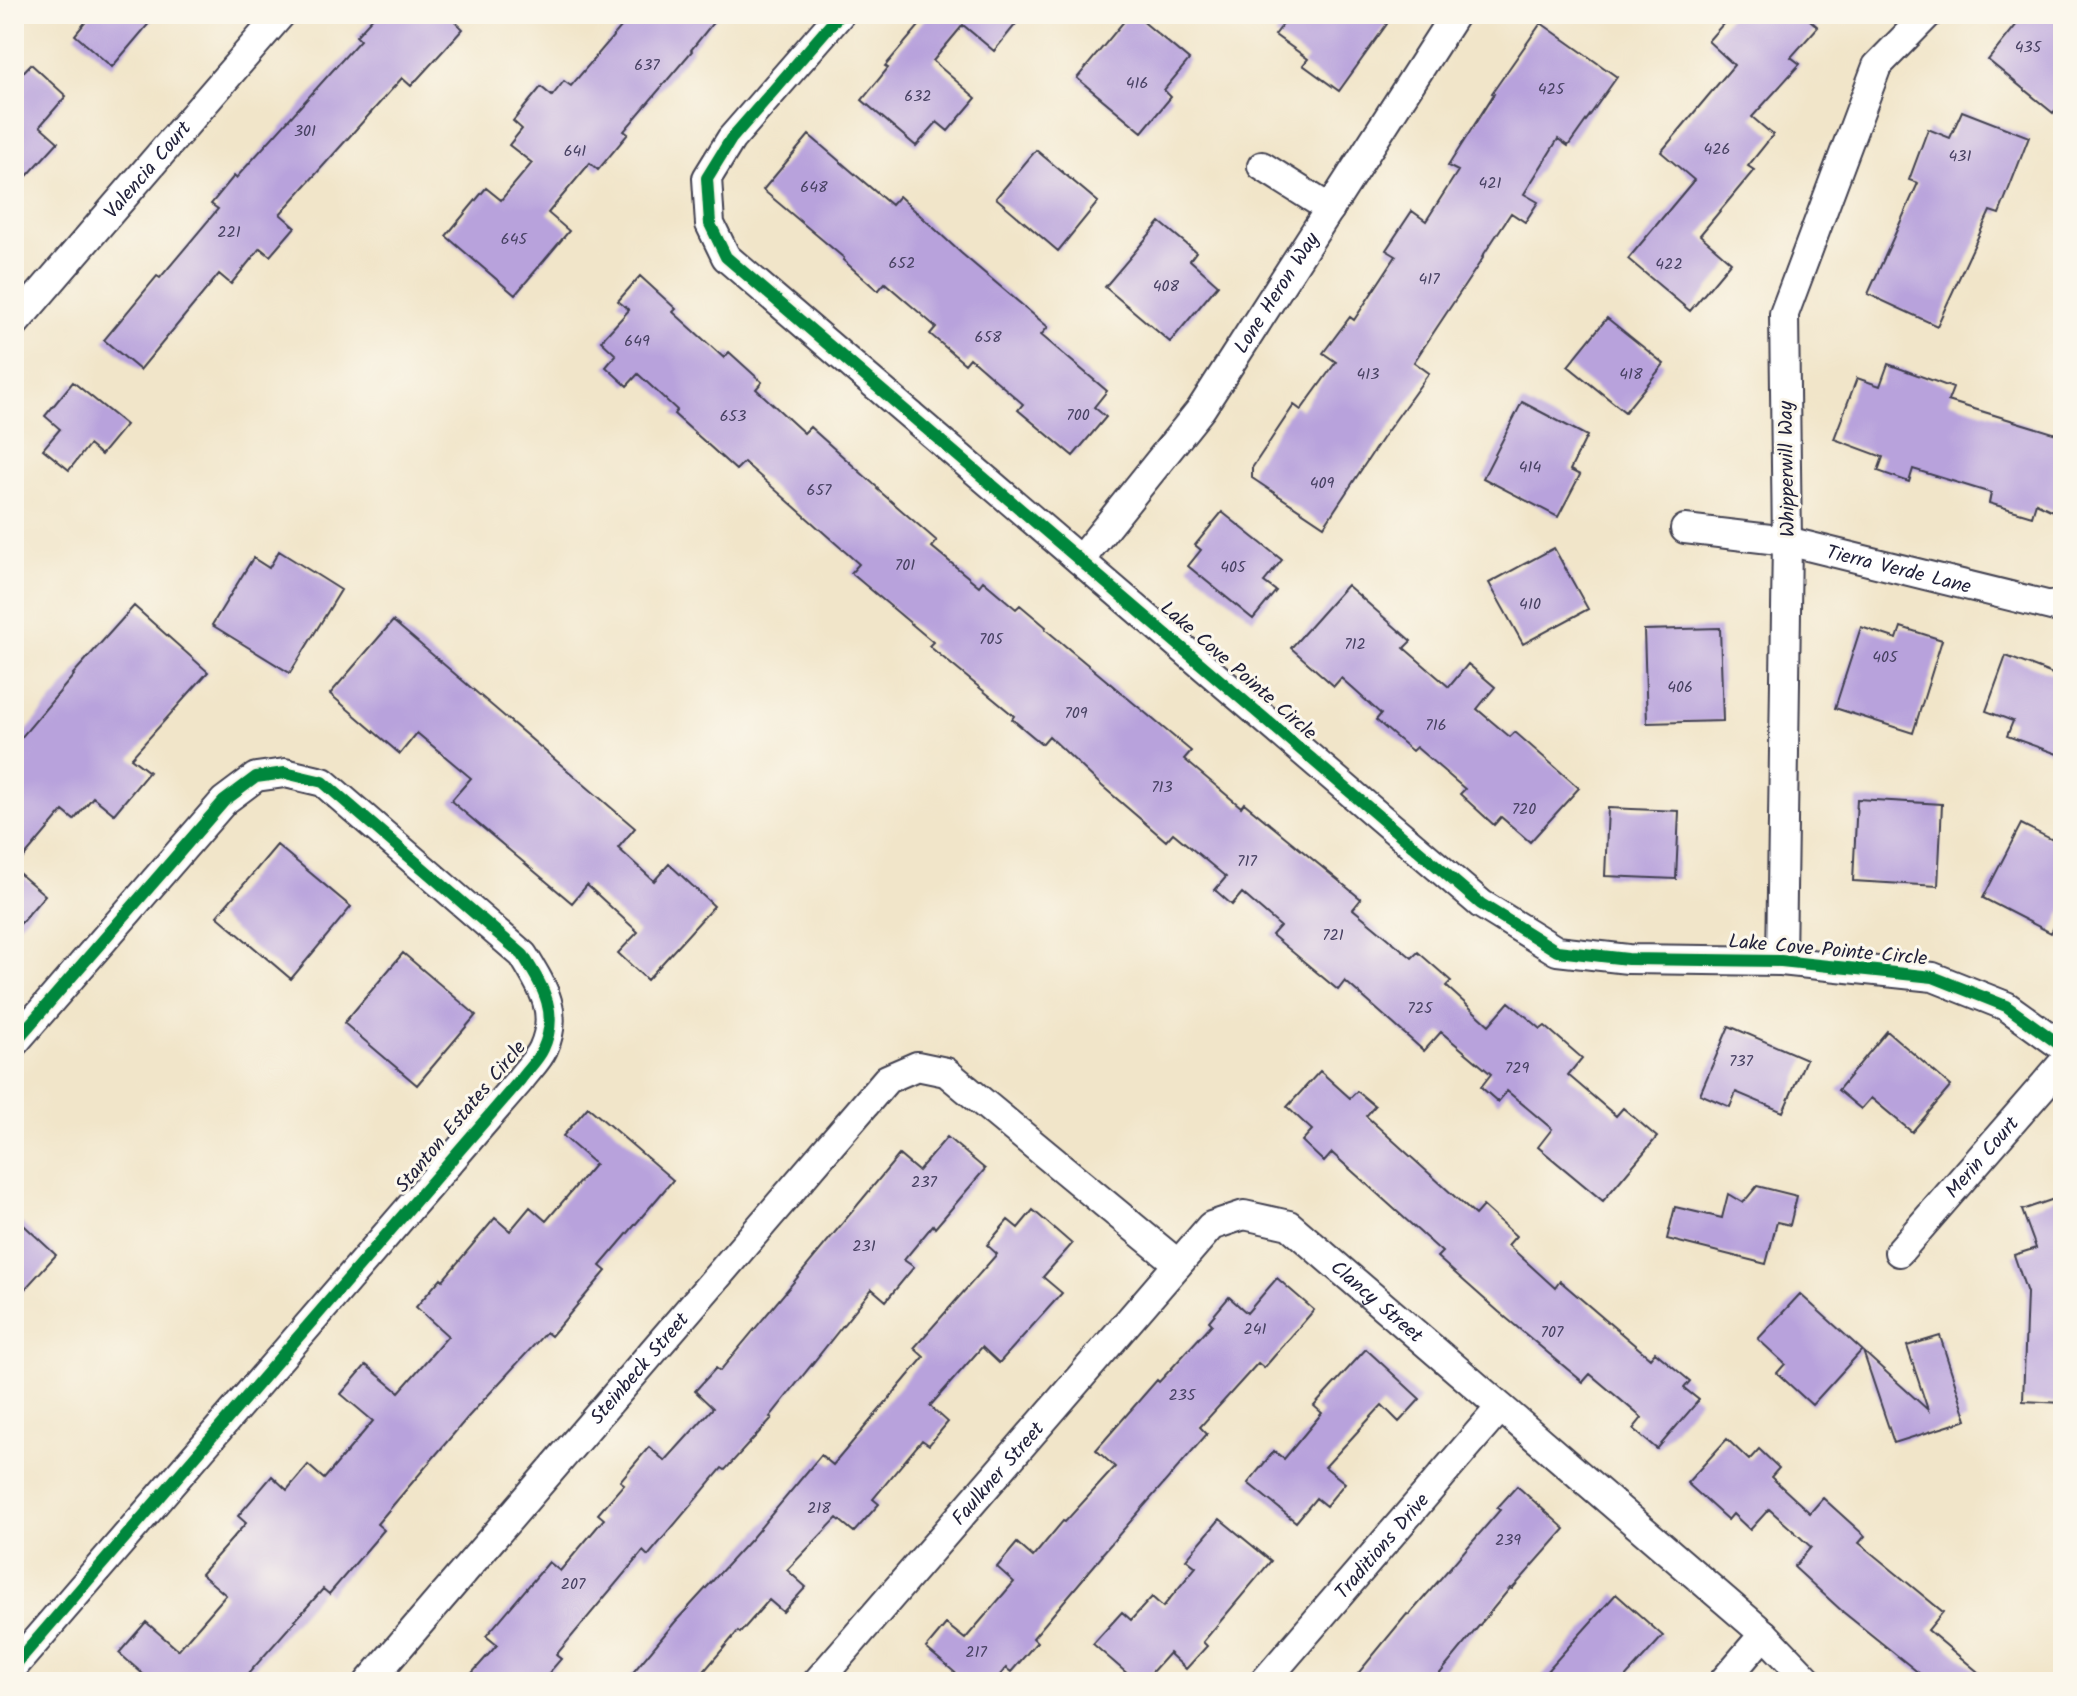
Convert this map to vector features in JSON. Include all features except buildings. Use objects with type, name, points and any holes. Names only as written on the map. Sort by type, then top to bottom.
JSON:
[{"type":"street","name":"Valencia Court","points":[[14,324],[281,14]]},
{"type":"street","name":"Lake Cove Pointe Circle","points":[[840,14],[731,139],[707,178],[710,224],[726,257],[1481,904],[1557,951],[1628,959],[1781,961],[1933,977],[2006,1006],[2063,1047]]},
{"type":"street","name":"Lone Heron Way","points":[[1080,560],[1201,409],[1455,14]]},
{"type":"street","name":"Whipperwill Way","points":[[1781,961],[1787,541],[1784,314],[1877,66],[1928,14]]},
{"type":"street","points":[[1262,166],[1330,209]]},
{"type":"street","name":"Tierra Verde Lane","points":[[1685,529],[1787,541],[2063,609]]},
{"type":"street","name":"Stanton Estates Circle","points":[[14,1043],[224,801],[256,777],[285,773],[323,782],[523,955],[543,987],[552,1022],[543,1051],[520,1080],[14,1666]]},
{"type":"street","name":"Merin Court","points":[[1899,1252],[2063,1063]]},
{"type":"street","name":"Steinbeck Street","points":[[369,1682],[887,1079],[917,1066],[946,1072],[1178,1264]]},
{"type":"street","name":"Clancy Street","points":[[1178,1264],[1211,1226],[1244,1215],[1289,1225],[1764,1634],[1810,1682]]},
{"type":"street","name":"Faulkner Street","points":[[817,1682],[1178,1264]]},
{"type":"street","name":"Traditions Drive","points":[[1264,1682],[1500,1408]]},
{"type":"street","points":[[1723,1682],[1764,1634]]},
{"type":"cycle path","points":[[840,14],[731,139],[707,178],[710,224],[726,257],[1481,904],[1557,951],[1628,959],[1781,961],[1933,977],[2006,1006],[2063,1047]]},
{"type":"cycle path","points":[[14,1043],[224,801],[256,777],[285,773],[323,782],[523,955],[542,989],[550,1023],[543,1049],[520,1080],[14,1666]]}]
